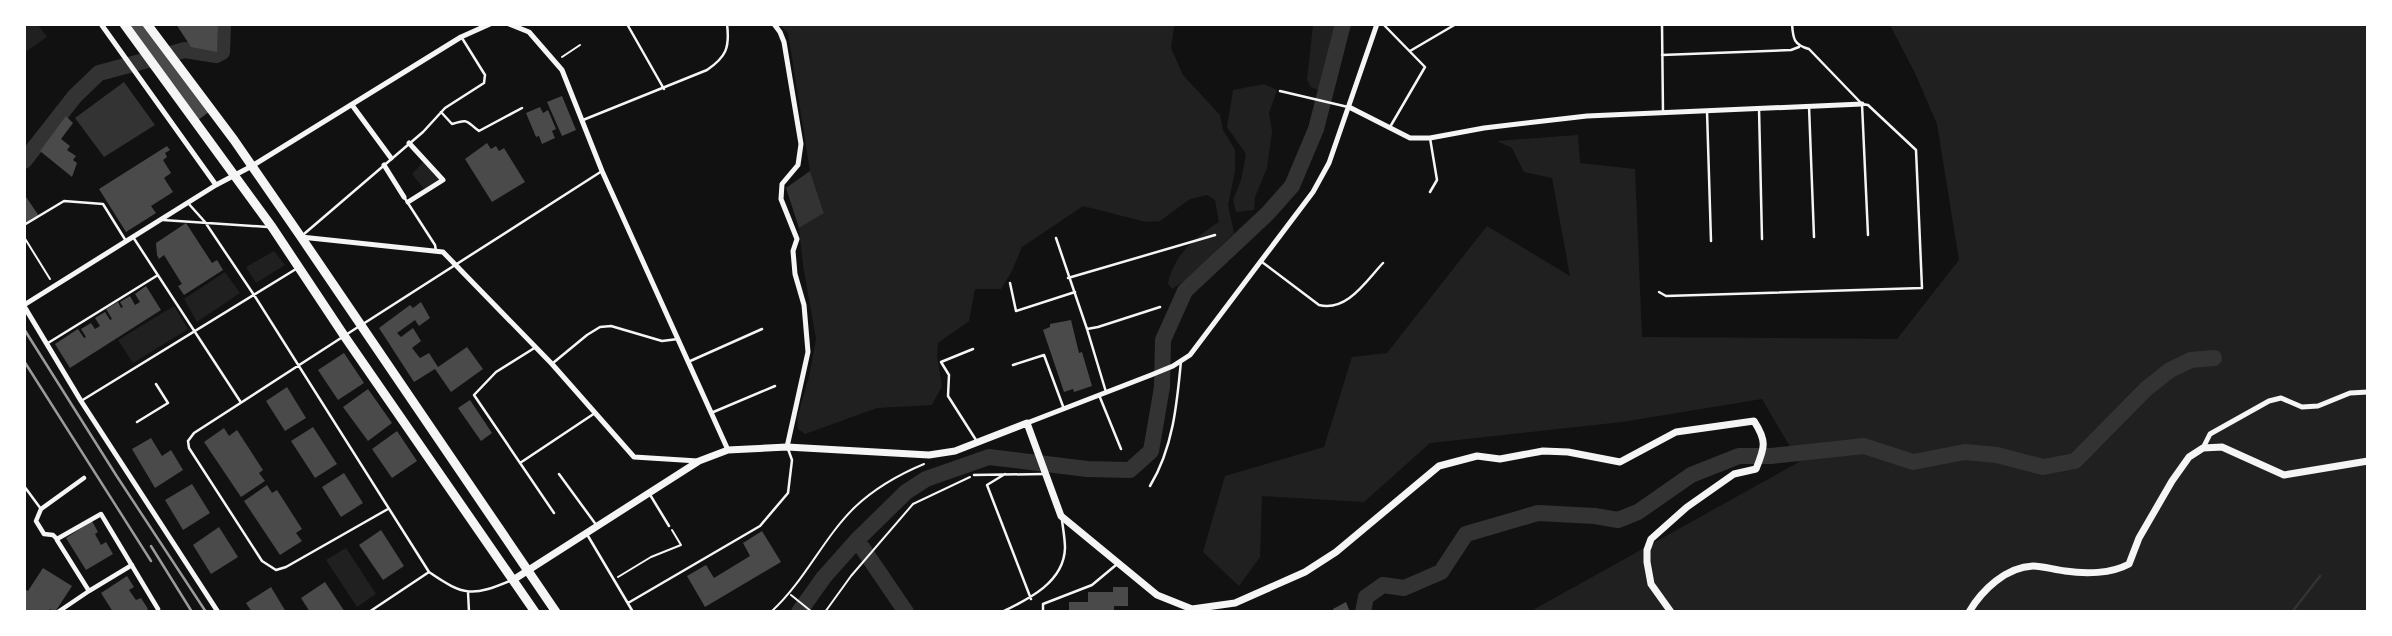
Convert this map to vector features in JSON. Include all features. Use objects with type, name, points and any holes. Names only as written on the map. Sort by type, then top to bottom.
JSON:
[{"type":"main road","points":[[150,27],[302,237],[556,611]]},
{"type":"main road","points":[[127,29],[272,227],[535,611]]},
{"type":"street","points":[[102,24],[216,185]]},
{"type":"street","points":[[218,611],[81,401],[24,305],[376,88],[461,37],[490,24]]},
{"type":"street","points":[[509,24],[529,32],[562,70],[602,171],[728,450]]},
{"type":"street","points":[[774,24],[784,42],[800,144],[798,165],[782,184],[781,199],[796,239],[793,251],[795,274],[804,305],[808,341],[808,352],[787,447]]},
{"type":"street","points":[[513,580],[699,461],[728,450],[787,447],[929,455],[955,451],[1152,375],[1181,361],[1189,355],[1313,192],[1329,163],[1377,24]]},
{"type":"street","points":[[1349,107],[1410,138],[1430,138],[1543,120],[1862,104]]},
{"type":"street","points":[[352,105],[391,158]]},
{"type":"street","points":[[384,165],[406,199],[443,180],[409,143]]},
{"type":"street","points":[[302,237],[443,252],[552,364],[634,457],[699,461]]},
{"type":"street","points":[[2203,448],[2210,434],[2269,401],[2281,398],[2302,407],[2318,406],[2350,393],[2368,392]]},
{"type":"street","points":[[1027,422],[1061,516],[1157,595],[1192,610],[1235,603],[1305,572],[1336,552],[1439,466],[1477,456],[1500,459],[1543,451],[1620,462],[1676,432],[1754,421],[1763,435],[1764,443],[1756,468],[1734,474],[1686,507],[1651,539],[1647,550],[1651,584],[1671,611]]},
{"type":"street","points":[[1969,611],[1976,600],[1994,583],[2012,572],[2031,566],[2069,572],[2117,570],[2129,564],[2139,538],[2172,481],[2189,457],[2203,448],[2222,447],[2284,475],[2368,461]]},
{"type":"street","points":[[85,478],[41,509],[36,521],[44,534],[53,535],[57,539],[89,591]]},
{"type":"street","points":[[57,539],[101,514],[158,609]]},
{"type":"street","points":[[58,611],[132,565]]},
{"type":"lane","points":[[627,24],[664,89]]},
{"type":"lane","points":[[583,120],[707,70],[721,60],[729,42],[727,24]]},
{"type":"lane","points":[[1383,24],[1425,67],[1388,129]]},
{"type":"lane","points":[[1410,51],[1456,24]]},
{"type":"lane","points":[[1662,24],[1663,113]]},
{"type":"lane","points":[[1659,292],[1666,296],[1922,288],[1916,150],[1868,106],[1862,104],[1809,50],[1799,47],[1793,39],[1792,24]]},
{"type":"lane","points":[[302,237],[441,112],[484,83],[485,75],[461,37]]},
{"type":"lane","points":[[1662,55],[1791,50],[1799,47]]},
{"type":"lane","points":[[1280,91],[1349,107]]},
{"type":"lane","points":[[1862,104],[1868,235]]},
{"type":"lane","points":[[1809,106],[1814,237]]},
{"type":"lane","points":[[441,112],[452,124],[469,121],[479,131],[522,108]]},
{"type":"lane","points":[[1759,108],[1762,239]]},
{"type":"lane","points":[[1707,111],[1711,241]]},
{"type":"lane","points":[[1430,138],[1437,180],[1430,192]]},
{"type":"lane","points":[[388,509],[286,567],[276,570],[262,561],[189,449],[188,441],[194,433],[240,402],[602,171]]},
{"type":"lane","points":[[406,199],[435,245],[436,251]]},
{"type":"lane","points":[[24,225],[64,201],[103,204],[126,241]]},
{"type":"lane","points":[[188,203],[205,222],[254,295],[429,572],[453,588],[468,592],[485,592],[513,580]]},
{"type":"lane","points":[[160,220],[272,227]]},
{"type":"lane","points":[[1068,278],[1215,236]]},
{"type":"lane","points":[[133,237],[240,402]]},
{"type":"lane","points":[[1056,239],[1087,329],[1102,394],[1121,449]]},
{"type":"lane","points":[[1259,260],[1319,305],[1329,307],[1350,299],[1383,263]]},
{"type":"lane","points":[[81,401],[299,267]]},
{"type":"lane","points":[[46,344],[159,275]]},
{"type":"lane","points":[[1010,283],[1016,311],[1075,292]]},
{"type":"lane","points":[[1087,329],[1160,307]]},
{"type":"lane","points":[[552,364],[600,327],[611,326],[662,341],[678,339]]},
{"type":"lane","points":[[688,362],[762,329]]},
{"type":"lane","points":[[536,347],[496,372],[474,395],[554,513]]},
{"type":"lane","points":[[973,349],[941,362],[949,375],[948,396],[977,443]]},
{"type":"lane","points":[[1013,365],[1044,355],[1064,409]]},
{"type":"lane","points":[[1150,485],[1160,470],[1167,449],[1177,402],[1181,361]]},
{"type":"lane","points":[[144,364],[147,369]]},
{"type":"lane","points":[[137,422],[168,403],[156,384]]},
{"type":"lane","points":[[711,413],[775,386]]},
{"type":"lane","points":[[520,463],[595,413]]},
{"type":"lane","points":[[628,603],[760,526],[788,493],[792,460],[787,447]]},
{"type":"lane","points":[[974,475],[1046,473]]},
{"type":"lane","points":[[559,474],[597,526]]},
{"type":"lane","points":[[1005,474],[987,485],[1031,598]]},
{"type":"lane","points":[[24,486],[41,509]]},
{"type":"lane","points":[[649,493],[670,526]]},
{"type":"lane","points":[[1002,611],[1031,598],[1060,570],[1065,549],[1061,516]]},
{"type":"lane","points":[[586,533],[633,611]]},
{"type":"lane","points":[[1043,611],[1043,604],[1092,585],[1119,562]]},
{"type":"lane","points":[[369,611],[429,572]]},
{"type":"lane","points":[[468,592],[469,611]]},
{"type":"path","points":[[556,62],[580,45]]},
{"type":"path","points":[[24,237],[55,286]]},
{"type":"path","points":[[771,611],[790,594],[855,507],[876,491],[924,464]]},
{"type":"path","points":[[825,611],[851,576],[914,505],[974,475]]},
{"type":"path","points":[[614,580],[651,557],[681,545],[670,526]]},
{"type":"path","points":[[790,594],[812,611]]},
{"type":"shaded area","points":[[25,24],[38,25],[47,37],[25,52]]},
{"type":"shaded area","points":[[780,25],[1177,25],[1174,27],[1171,48],[1183,75],[1220,115],[1223,130],[1235,150],[1235,171],[1228,205],[1234,233],[1190,277],[1172,289],[1168,284],[1180,256],[1202,234],[1219,222],[1215,200],[1207,195],[1190,199],[1160,221],[1146,222],[1083,206],[1022,247],[1001,289],[975,289],[969,321],[938,343],[937,357],[942,386],[932,405],[877,408],[805,434],[798,429],[797,418],[816,339],[799,228],[824,212],[810,171],[788,33]]},
{"type":"shaded area","points":[[1313,25],[1337,25],[1318,90],[1311,87],[1307,80]]},
{"type":"shaded area","points":[[1890,25],[2367,25],[2367,611],[1531,611],[1799,462],[1762,399],[1622,422],[1430,443],[1364,502],[1262,496],[1260,557],[1239,586],[1203,552],[1225,476],[1324,447],[1352,357],[1387,353],[1487,226],[1570,276],[1552,178],[1524,172],[1512,148],[1497,141],[1578,135],[1580,163],[1635,169],[1642,337],[1897,339],[1959,260],[1937,124]]},
{"type":"shaded area","points":[[124,82],[155,125],[104,157],[75,118]]},
{"type":"shaded area","points":[[1264,84],[1277,90],[1269,113],[1272,132],[1267,168],[1255,197],[1254,210],[1236,212],[1233,200],[1241,180],[1246,154],[1227,127],[1233,90]]},
{"type":"shaded area","points":[[423,162],[439,179],[424,189],[412,174]]},
{"type":"shaded area","points":[[810,171],[824,213],[799,228],[786,188]]},
{"type":"shaded area","points":[[274,251],[285,265],[256,283],[246,267]]},
{"type":"shaded area","points":[[225,272],[240,293],[197,322],[184,299]]},
{"type":"shaded area","points":[[174,306],[188,329],[133,363],[118,340]]},
{"type":"shaded area","points":[[346,548],[376,594],[357,607],[326,560]]},
{"type":"building","points":[[144,24],[209,112],[198,120],[127,26]]},
{"type":"building","points":[[176,24],[218,24],[217,52],[191,47]]},
{"type":"building","points":[[562,96],[576,130],[562,136],[547,102]]},
{"type":"building","points":[[540,107],[543,113],[548,110],[556,129],[552,131],[555,138],[542,144],[539,136],[536,137],[526,113]]},
{"type":"building","points":[[66,116],[73,123],[61,139],[70,146],[67,150],[76,156],[73,160],[77,163],[72,177],[40,151]]},
{"type":"building","points":[[487,143],[491,149],[496,146],[499,151],[504,148],[525,182],[492,202],[465,159]]},
{"type":"building","points":[[167,146],[170,150],[165,153],[167,157],[163,160],[171,173],[164,178],[173,192],[151,206],[156,213],[126,232],[99,189]]},
{"type":"building","points":[[24,194],[39,216],[24,225]]},
{"type":"building","points":[[186,223],[212,263],[217,260],[223,270],[184,295],[178,286],[182,284],[164,255],[159,259],[156,243]]},
{"type":"building","points":[[146,286],[161,310],[70,368],[55,344],[78,329],[84,338],[86,337],[81,329],[91,323],[95,329],[100,326],[95,318],[105,312],[110,320],[112,319],[106,309],[118,302],[121,308],[123,307],[120,302],[130,296],[135,305],[140,302],[135,294]]},
{"type":"building","points":[[421,302],[430,318],[419,326],[415,320],[397,333],[401,337],[413,328],[421,341],[412,348],[420,358],[429,353],[438,367],[467,347],[483,369],[451,392],[435,369],[414,382],[379,328],[410,305],[413,308]]},
{"type":"building","points":[[1071,320],[1079,353],[1082,352],[1092,386],[1064,392],[1043,330],[1050,327],[1050,324]]},
{"type":"building","points":[[344,353],[364,383],[338,400],[318,370]]},
{"type":"building","points":[[287,387],[306,418],[285,431],[266,401]]},
{"type":"building","points":[[368,389],[392,423],[368,441],[343,407]]},
{"type":"building","points":[[470,400],[492,433],[481,441],[458,408]]},
{"type":"building","points":[[313,427],[337,464],[315,478],[291,441]]},
{"type":"building","points":[[224,428],[229,436],[237,430],[263,470],[259,473],[265,481],[241,497],[204,442]]},
{"type":"building","points":[[397,431],[417,461],[392,478],[372,449]]},
{"type":"building","points":[[151,438],[162,456],[171,450],[183,470],[155,488],[132,449]]},
{"type":"building","points":[[344,473],[363,503],[341,517],[322,487]]},
{"type":"building","points":[[192,484],[210,513],[183,530],[165,500]]},
{"type":"building","points":[[267,485],[272,493],[277,490],[302,529],[296,533],[302,541],[280,555],[244,501]]},
{"type":"building","points":[[92,521],[101,545],[106,542],[113,554],[86,570],[66,538]]},
{"type":"building","points":[[219,527],[238,557],[211,574],[193,545]]},
{"type":"building","points":[[381,530],[404,566],[383,580],[359,545]]},
{"type":"building","points":[[762,531],[781,562],[705,607],[687,576],[706,565],[714,578],[750,556],[743,543]]},
{"type":"building","points":[[43,568],[72,586],[55,612],[50,609],[48,612],[24,612],[24,589],[28,591]]},
{"type":"building","points":[[127,576],[134,587],[129,590],[136,600],[141,598],[148,609],[144,612],[113,612],[101,593]]},
{"type":"building","points":[[325,582],[345,612],[310,612],[301,598]]},
{"type":"building","points":[[271,587],[286,612],[252,612],[246,603]]},
{"type":"building","points":[[1113,587],[1128,587],[1128,606],[1114,606],[1114,612],[1069,612],[1069,602],[1088,602],[1088,592],[1113,592]]},
{"type":"building","points":[[1346,602],[1350,612],[1334,612],[1333,609]]},
{"type":"waterway","points":[[24,161],[75,96],[99,73],[185,50],[216,55],[222,52],[223,24]]},
{"type":"waterway","points":[[799,612],[824,577],[857,540],[906,492],[926,479],[989,457],[1087,469],[1130,470],[1151,451],[1162,387],[1163,340],[1185,291],[1268,213],[1292,186],[1316,129],[1343,24]]},
{"type":"waterway","points":[[1363,612],[1366,597],[1383,585],[1404,588],[1441,572],[1466,534],[1538,513],[1618,520],[1638,512],[1691,475],[1739,456],[1771,456],[1864,446],[1913,462],[1965,452],[1997,455],[2043,467],[2075,461],[2146,389],[2170,370],[2191,360],[2214,358]]},
{"type":"waterway","points":[[857,540],[906,612]]},
{"type":"waterway","points":[[2292,612],[2320,576]]},
{"type":"railway","points":[[24,329],[206,612]]},
{"type":"railway","points":[[24,361],[151,561]]},
{"type":"railway","points":[[151,546],[192,612]]}]
